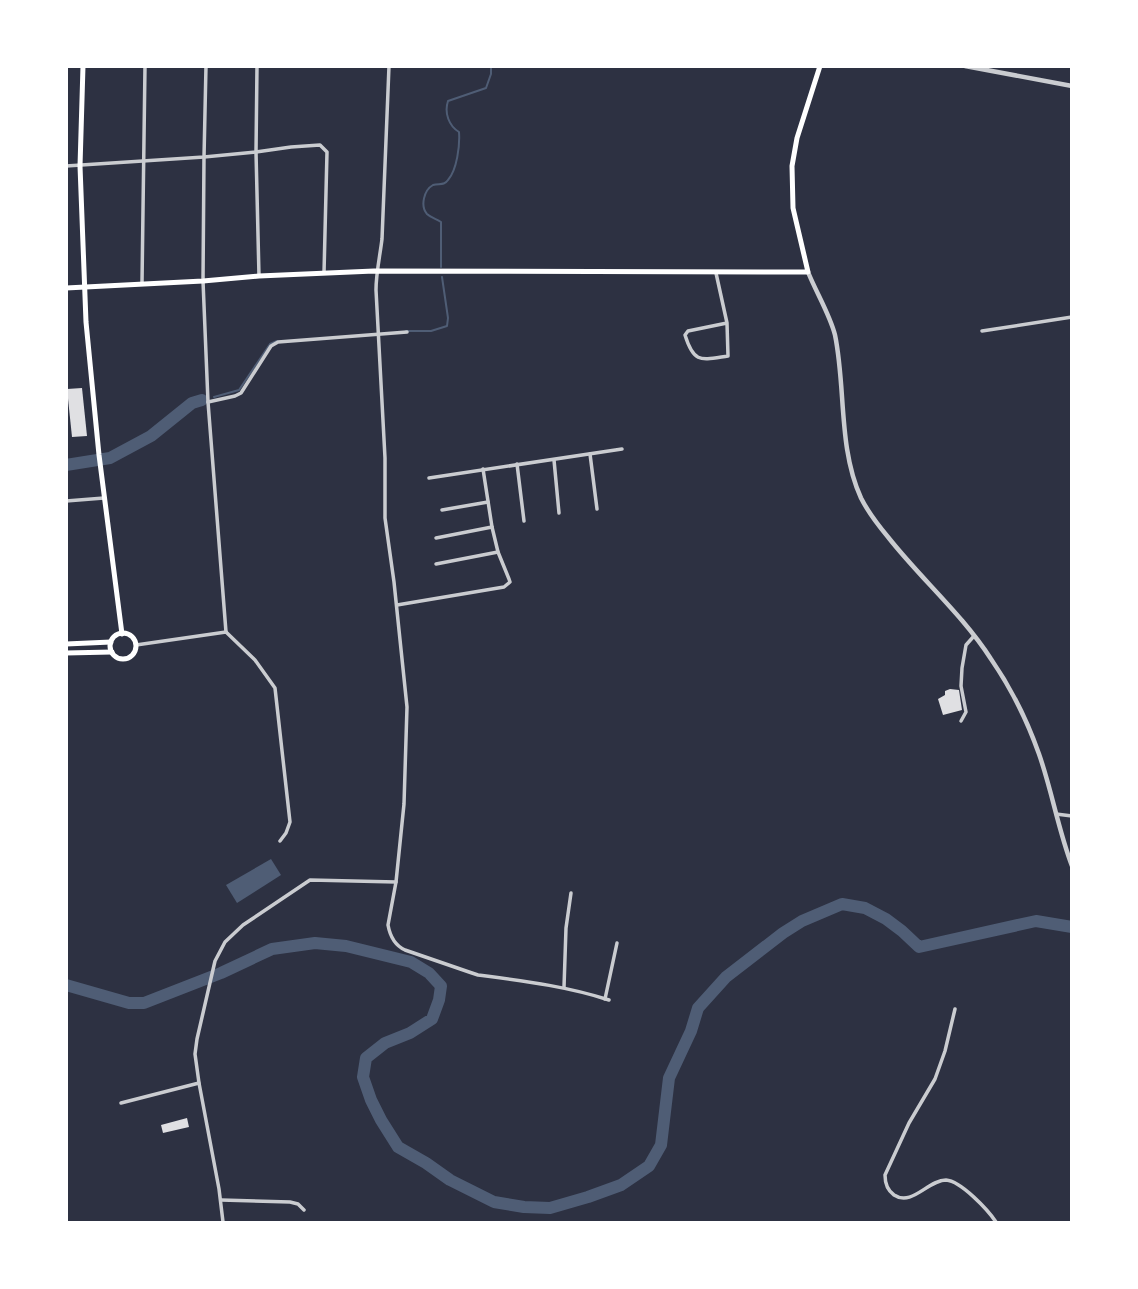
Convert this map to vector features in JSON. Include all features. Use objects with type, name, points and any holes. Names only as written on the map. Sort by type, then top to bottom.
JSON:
[{"type":"main road","points":[[83,66],[80,166],[86,322],[99,455],[122,634]]},
{"type":"main road","points":[[66,288],[377,271],[808,272],[793,208],[792,166],[797,138],[820,66]]},
{"type":"main road","points":[[122,634],[130,635],[136,645],[133,655],[127,659],[116,657],[112,652],[111,642],[122,634]]},
{"type":"main road","points":[[66,644],[111,642]]},
{"type":"main road","points":[[66,653],[112,652]]},
{"type":"street","points":[[142,283],[145,66]]},
{"type":"street","points":[[206,66],[203,281],[208,402],[226,632],[255,660],[275,688],[290,822],[280,841]]},
{"type":"street","points":[[257,66],[259,276]]},
{"type":"street","points":[[389,66],[382,239],[377,271],[385,518],[397,605],[407,715],[404,804],[396,882],[388,925],[390,935],[398,947],[478,975],[564,987],[607,1000],[617,943]]},
{"type":"street","points":[[965,66],[1072,86]]},
{"type":"street","points":[[66,166],[204,157],[320,145],[327,152],[324,273]]},
{"type":"street","points":[[716,272],[727,323],[728,356],[699,358],[690,351],[685,335],[688,331],[727,323]]},
{"type":"street","points":[[808,272],[835,335],[847,440],[860,496],[905,558],[974,636],[1014,697],[1038,753],[1072,866]]},
{"type":"street","points":[[982,331],[1072,317]]},
{"type":"street","points":[[208,402],[241,393],[271,346],[278,342],[407,332]]},
{"type":"street","points":[[429,478],[622,449]]},
{"type":"street","points":[[590,454],[597,509]]},
{"type":"street","points":[[554,459],[559,513]]},
{"type":"street","points":[[517,464],[524,521]]},
{"type":"street","points":[[397,605],[503,587],[510,582],[492,527],[483,469]]},
{"type":"street","points":[[66,501],[104,498]]},
{"type":"street","points":[[442,510],[488,502]]},
{"type":"street","points":[[436,538],[492,527]]},
{"type":"street","points":[[436,564],[498,552]]},
{"type":"street","points":[[136,645],[226,632]]},
{"type":"street","points":[[961,721],[966,712],[961,686],[962,668],[966,645],[974,636]]},
{"type":"street","points":[[1056,814],[1072,816]]},
{"type":"street","points":[[223,1223],[195,1054],[211,972],[223,944],[243,925],[310,880],[396,882]]},
{"type":"street","points":[[564,987],[566,928],[571,894]]},
{"type":"street","points":[[955,1009],[941,1065],[885,1175],[885,1183],[889,1191],[901,1198],[949,1180],[976,1200],[996,1223]]},
{"type":"street","points":[[121,1103],[199,1083]]},
{"type":"street","points":[[221,1200],[290,1202],[298,1204],[304,1210]]},
{"type":"water","points":[[271,859],[281,875],[237,903],[226,885]]},
{"type":"building","points":[[82,388],[87,436],[72,437],[67,389]]},
{"type":"building","points":[[950,689],[959,690],[962,710],[943,715],[938,699]]},
{"type":"building","points":[[187,1118],[189,1127],[163,1133],[161,1125]]},
{"type":"waterway","points":[[441,267],[441,222],[427,214],[423,203],[430,187],[446,182],[456,164],[459,132],[448,119],[448,101],[486,88],[491,66]]},
{"type":"waterway","points":[[406,331],[431,331],[447,326],[442,277]]},
{"type":"waterway","points":[[214,397],[239,390],[270,344],[277,341]]},
{"type":"waterway","points":[[66,465],[110,458],[151,436],[192,403],[202,400]]},
{"type":"waterway","points":[[66,985],[129,1003],[144,1003],[221,973],[272,949],[315,943],[346,946],[411,962],[429,973],[441,986],[439,1000],[432,1019],[410,1033],[385,1043],[366,1058],[363,1077],[381,1120],[398,1147],[450,1180],[494,1202],[550,1208],[621,1185],[649,1166],[661,1145],[669,1078],[691,1031],[698,1008],[726,977],[802,921],[842,904],[865,908],[886,919],[919,947],[1036,921],[1072,927]]}]
